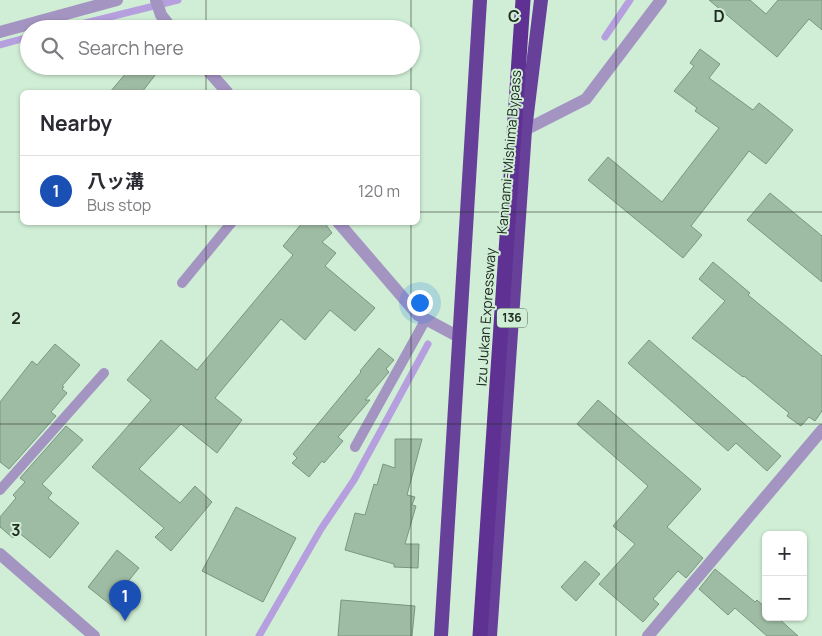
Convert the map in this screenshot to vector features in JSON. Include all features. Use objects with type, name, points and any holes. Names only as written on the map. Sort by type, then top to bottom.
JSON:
[{"type":"highway","points":[[441,636],[480,0]]},
{"type":"highway","name":"Izu Jukan Expressway","points":[[480,636],[523,0]]},
{"type":"highway","name":"Kannami-Mishima Bypass","points":[[490,636],[525,130],[541,0]]},
{"type":"street","points":[[44,20],[117,0]]},
{"type":"street","points":[[156,0],[161,15],[165,20]]},
{"type":"street","points":[[525,130],[586,99],[660,0]]},
{"type":"street","points":[[0,32],[20,27]]},
{"type":"street","points":[[212,75],[224,90]]},
{"type":"street","points":[[341,225],[418,315],[459,337]]},
{"type":"street","points":[[648,636],[822,430]]},
{"type":"street","points":[[0,554],[94,636]]},
{"type":"lane","points":[[182,283],[230,225]]},
{"type":"lane","points":[[355,448],[426,319]]},
{"type":"lane","points":[[0,490],[104,373]]},
{"type":"building","points":[[709,0],[750,0],[766,14],[778,0],[822,0],[822,30],[809,19],[777,57]]},
{"type":"building","points":[[700,49],[720,64],[709,78],[753,110],[759,103],[793,130],[766,164],[749,151],[691,226],[702,235],[683,258],[588,180],[608,157],[662,202],[719,128],[695,111],[697,108],[674,91],[694,66],[690,63]]},
{"type":"building","points":[[124,75],[155,75],[144,90],[112,90]]},
{"type":"building","points":[[770,193],[822,236],[822,282],[747,220]]},
{"type":"building","points":[[300,225],[326,225],[332,233],[322,242],[336,253],[325,266],[375,308],[355,331],[330,310],[305,340],[281,319],[215,398],[242,420],[217,453],[181,424],[139,469],[180,503],[195,486],[212,502],[171,551],[155,537],[164,528],[92,467],[151,400],[127,380],[161,340],[197,370],[293,255],[283,246]]},
{"type":"building","points":[[713,262],[750,293],[748,295],[822,356],[822,411],[815,421],[809,417],[801,426],[787,416],[789,413],[744,376],[692,338],[725,301],[699,279]]},
{"type":"building","points":[[649,340],[781,456],[767,471],[736,443],[728,451],[628,363]]},
{"type":"building","points":[[55,344],[80,365],[62,386],[64,387],[62,389],[67,393],[51,412],[56,416],[9,469],[0,462],[0,402],[32,361],[37,365]]},
{"type":"building","points":[[379,348],[394,360],[386,369],[389,372],[365,400],[370,400],[338,437],[343,441],[324,463],[322,461],[309,477],[292,463],[297,458],[293,454]]},
{"type":"building","points":[[598,400],[701,489],[667,527],[703,558],[686,578],[678,571],[653,599],[659,604],[643,622],[599,584],[635,544],[613,526],[648,486],[577,424]]},
{"type":"building","points":[[66,426],[83,440],[42,484],[52,493],[48,498],[79,523],[50,558],[18,532],[13,538],[0,527],[0,517],[16,498],[13,495],[25,482],[20,478]]},
{"type":"building","points":[[395,439],[422,439],[407,495],[415,497],[412,505],[416,506],[405,544],[419,544],[418,568],[394,567],[394,564],[345,550],[355,513],[365,515],[374,484],[377,485],[383,464],[395,468]]},
{"type":"building","points":[[236,507],[296,538],[263,602],[202,571]]},
{"type":"building","points":[[117,550],[139,568],[121,590],[133,599],[121,613],[88,587]]},
{"type":"building","points":[[585,561],[600,574],[576,601],[561,587]]},
{"type":"building","points":[[715,569],[755,602],[757,600],[762,604],[762,621],[781,621],[798,636],[767,636],[735,608],[728,615],[699,589]]},
{"type":"building","points":[[341,600],[415,606],[412,636],[338,636]]},
{"type":"waterway","points":[[97,20],[178,0]]},
{"type":"waterway","points":[[605,37],[630,0]]},
{"type":"waterway","points":[[0,45],[20,39]]},
{"type":"waterway","points":[[259,636],[321,529],[354,480],[428,344]]},
{"type":"place","name":"八ッ溝","points":[[125,621]]}]
